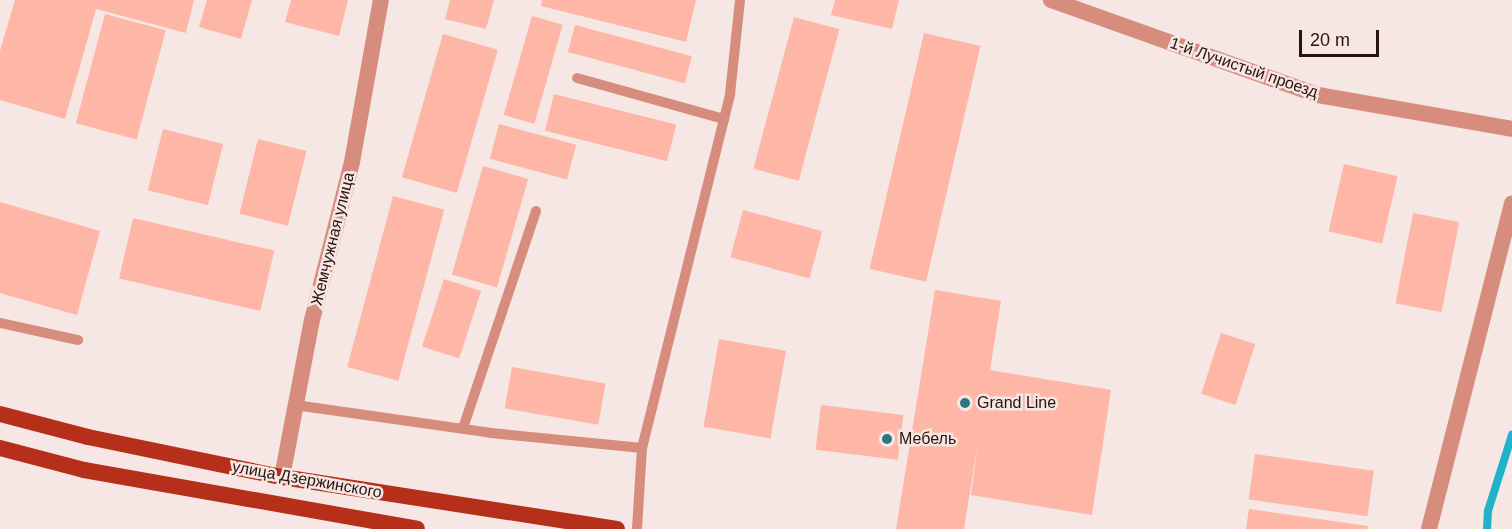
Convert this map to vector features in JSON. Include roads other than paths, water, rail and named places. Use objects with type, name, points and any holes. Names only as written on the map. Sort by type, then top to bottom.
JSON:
[{"type":"main road","name":"улица Дзержинского","points":[[0,414],[88,437],[282,477],[617,529]]},
{"type":"main road","name":"улица Дзержинского","points":[[0,448],[84,470],[417,529]]},
{"type":"street","name":"Жемчужная улица","points":[[282,477],[312,320],[352,162],[381,0]]},
{"type":"street","name":"1-й Лучистый проезд","points":[[1051,0],[1317,94],[1512,129]]},
{"type":"street","points":[[1430,529],[1512,203]]},
{"type":"lane","points":[[637,529],[642,448],[730,94],[740,0]]},
{"type":"lane","points":[[577,78],[724,119]]},
{"type":"lane","points":[[463,428],[536,211]]},
{"type":"lane","points":[[0,323],[78,340]]},
{"type":"lane","points":[[295,405],[463,428],[642,448]]},
{"type":"waterway","points":[[1487,529],[1488,511],[1512,435]]},
{"type":"place","name":"Grand Line","points":[[965,403]]},
{"type":"place","name":"Мебель","points":[[887,439]]}]
